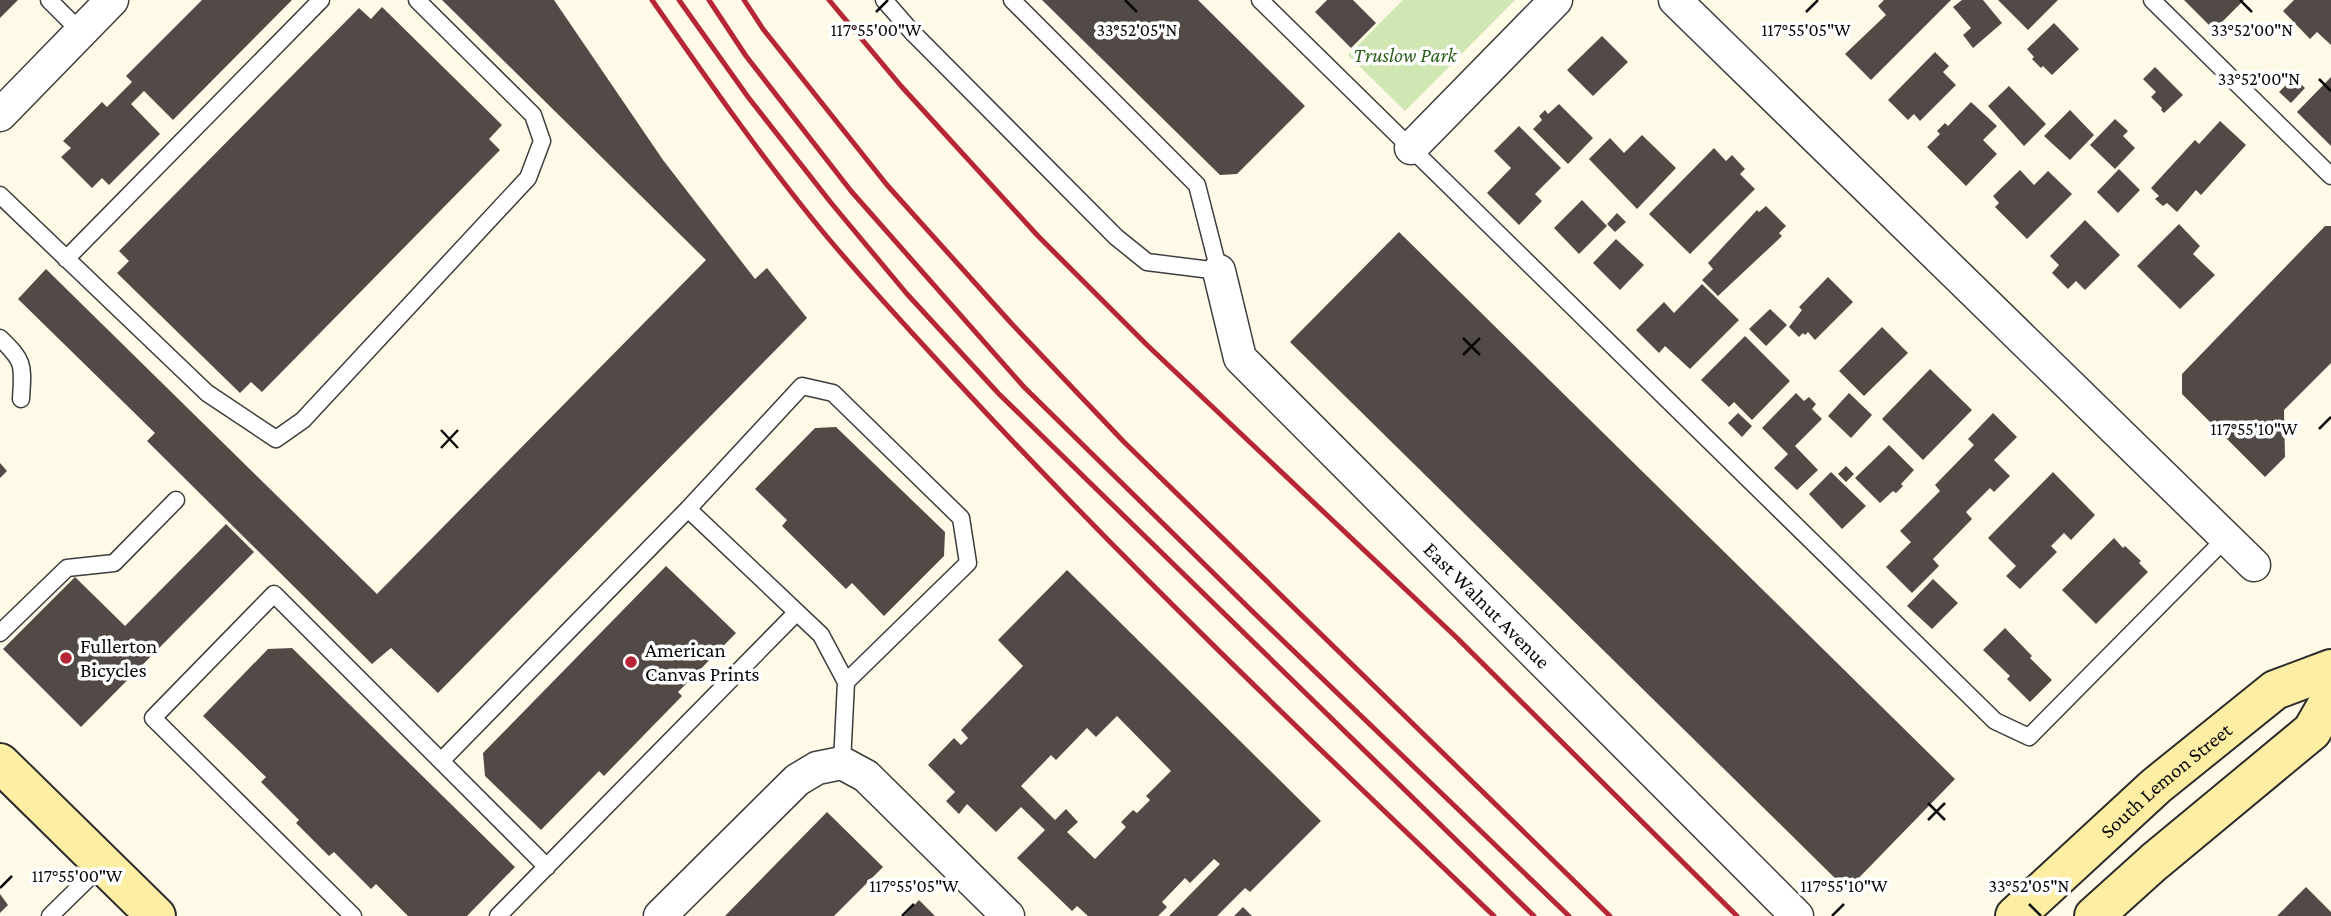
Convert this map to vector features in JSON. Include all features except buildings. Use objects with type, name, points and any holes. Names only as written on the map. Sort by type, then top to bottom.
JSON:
[{"type":"street","points":[[0,115],[113,0]]},
{"type":"street","points":[[1411,148],[1556,0]]},
{"type":"street","points":[[1675,0],[2254,565]]},
{"type":"street","name":"East Walnut Avenue","points":[[1219,271],[1240,358],[1797,916]]},
{"type":"street","name":"South Lemon Street","points":[[2015,916],[2156,786],[2275,690],[2331,669]]},
{"type":"street","points":[[2094,916],[2154,862],[2312,731],[2331,698]]},
{"type":"street","points":[[0,762],[156,916]]},
{"type":"street","points":[[660,916],[797,780],[817,768],[842,763],[866,776],[1007,916]]},
{"type":"lane","points":[[49,0],[81,32]]},
{"type":"lane","points":[[66,259],[321,0]]},
{"type":"lane","points":[[0,195],[207,393],[276,439],[303,420],[528,178],[542,141],[533,115],[416,0]]},
{"type":"lane","points":[[884,0],[912,32],[1116,237],[1147,262],[1219,271],[1197,185],[1012,0]]},
{"type":"lane","points":[[1260,0],[1995,721],[2029,737],[2226,538]]},
{"type":"lane","points":[[2152,0],[2331,176]]},
{"type":"lane","points":[[0,338],[18,355],[23,368],[21,399]]},
{"type":"lane","points":[[441,761],[688,509],[802,386],[834,393],[961,518],[968,563],[846,682]]},
{"type":"lane","points":[[0,633],[66,568],[114,563],[176,500]]},
{"type":"lane","points":[[688,509],[821,635],[846,682],[842,763]]},
{"type":"lane","points":[[353,916],[153,718],[274,594],[547,867]]},
{"type":"lane","points":[[498,916],[796,613]]},
{"type":"lane","points":[[50,916],[103,864]]},
{"type":"green space","name":"Truslow Park","points":[[1403,0],[1515,0],[1405,111],[1348,55]]},
{"type":"railway","points":[[652,0],[735,118],[800,204],[908,329],[1025,455],[1157,589],[1494,916]]},
{"type":"railway","points":[[679,0],[748,97],[832,204],[907,294],[999,394],[1534,916]]},
{"type":"railway","points":[[709,0],[746,56],[851,191],[1024,387],[1569,916]]},
{"type":"railway","points":[[744,0],[763,29],[887,185],[1011,323],[1124,442],[1610,916]]},
{"type":"railway","points":[[829,0],[901,86],[1038,236],[1147,345],[1456,637],[1737,916]]},
{"type":"place","name":"Fullerton Bicycles","points":[[66,658]]},
{"type":"place","name":"American Canvas Prints","points":[[631,662]]}]
